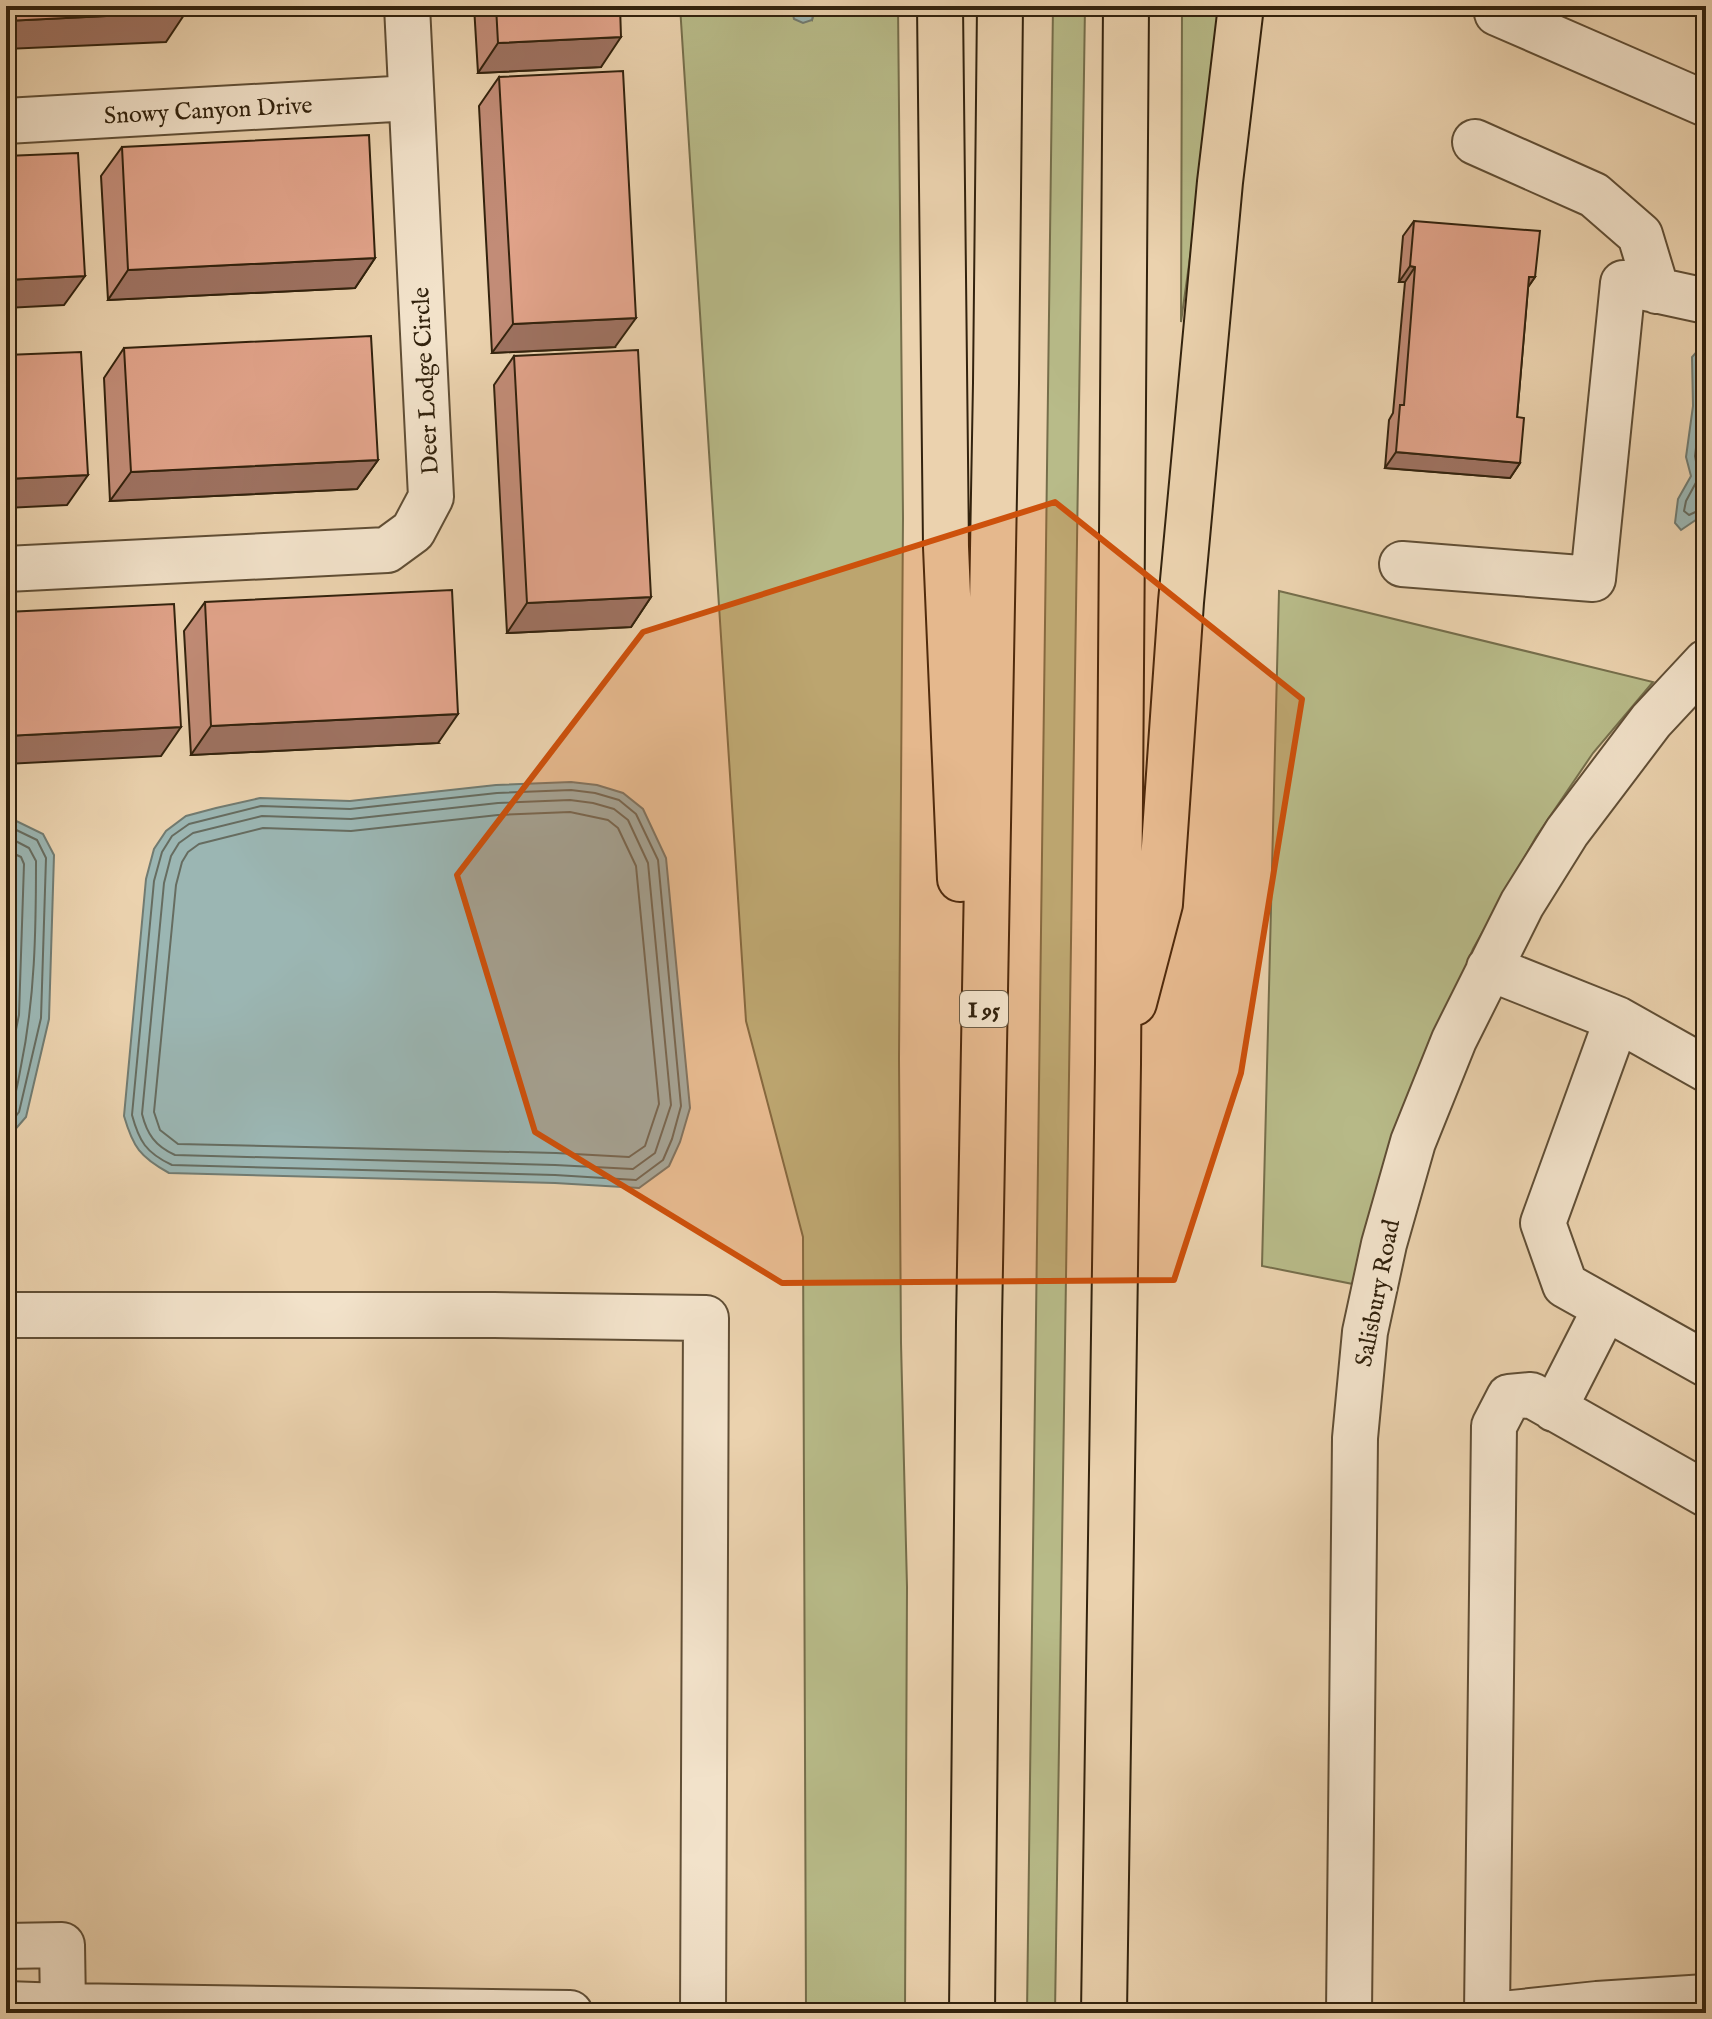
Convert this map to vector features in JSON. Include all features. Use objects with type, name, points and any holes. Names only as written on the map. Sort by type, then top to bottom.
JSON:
[{"type":"highway","points":[[940,6],[946,547],[979,1322]]},
{"type":"highway","name":"I 95","points":[[972,2013],[979,1322],[1000,6]]},
{"type":"highway","points":[[1104,2013],[1118,1064],[1126,6]]},
{"type":"highway","points":[[1118,1064],[1160,904],[1182,586],[1220,182],[1241,6]]},
{"type":"street","name":"Deer Lodge Circle","points":[[6,569],[387,550],[413,531],[431,497],[407,6]]},
{"type":"street","points":[[1499,6],[1497,13],[1706,104]]},
{"type":"street","name":"Snowy Canyon Drive","points":[[6,121],[411,98]]},
{"type":"street","points":[[1475,142],[1594,195],[1640,235],[1657,291]]},
{"type":"street","points":[[1402,564],[1593,579],[1623,283],[1706,301]]},
{"type":"street","name":"Salisbury Road","points":[[1349,2013],[1355,1438],[1365,1332],[1384,1244],[1413,1142],[1454,1040],[1522,904],[1567,832],[1651,721],[1706,662]]},
{"type":"street","points":[[1489,968],[1617,1019],[1706,1069]]},
{"type":"street","points":[[1617,1019],[1543,1223],[1565,1285],[1706,1364]]},
{"type":"street","points":[[1554,1409],[1605,1309]]},
{"type":"street","points":[[6,1315],[706,1318],[703,2013]]},
{"type":"street","points":[[1487,2013],[1494,1426],[1509,1397],[1531,1395],[1706,1494]]},
{"type":"street","points":[[6,1946],[62,1945],[63,2009]]},
{"type":"street","points":[[1512,2013],[1706,1997]]},
{"type":"street","points":[[6,2004],[63,2009],[570,2013]]},
{"type":"highlighted area","points":[[1055,502],[1302,699],[1241,1073],[1174,1280],[782,1283],[535,1132],[457,875],[643,632]]},
{"type":"green space","points":[[680,6],[791,6],[812,20],[815,6],[898,6],[903,518],[899,1059],[907,1587],[905,2013],[806,2013],[803,1237],[746,1021]]},
{"type":"green space","points":[[1053,6],[1085,6],[1055,2013],[1027,2013]]},
{"type":"green space","points":[[1182,6],[1225,6],[1181,322]]},
{"type":"green space","points":[[1279,591],[1653,682],[1593,753],[1536,837],[1473,949],[1423,1067],[1363,1286],[1262,1266]]},
{"type":"water","points":[[791,6],[815,6],[812,20],[803,23],[794,19]]},
{"type":"water","points":[[1706,347],[1706,513],[1681,530],[1675,523],[1678,499],[1691,476],[1686,457],[1693,406],[1692,357],[1700,348]]},
{"type":"water","points":[[571,782],[597,785],[623,793],[643,809],[666,858],[690,1108],[669,1166],[639,1188],[169,1173],[139,1150],[124,1116],[146,879],[154,849],[166,831],[186,816],[260,798],[350,801],[496,785]]},
{"type":"water","points":[[6,816],[43,834],[54,855],[49,1019],[26,1117],[6,1140]]},
{"type":"building","points":[[6,6],[186,6],[186,12],[6,21]]},
{"type":"building","points":[[496,6],[620,6],[621,37],[498,43]]},
{"type":"building","points":[[623,71],[636,318],[513,324],[499,77]]},
{"type":"building","points":[[369,135],[375,258],[128,270],[122,147]]},
{"type":"building","points":[[78,153],[85,276],[6,280],[6,156]]},
{"type":"building","points":[[1414,221],[1540,231],[1535,277],[1529,277],[1517,417],[1524,418],[1520,463],[1396,452],[1400,405],[1404,405],[1415,267],[1410,266]]},
{"type":"building","points":[[371,336],[378,460],[131,472],[124,348]]},
{"type":"building","points":[[638,350],[651,597],[527,603],[514,356]]},
{"type":"building","points":[[81,352],[88,475],[6,479],[6,355]]},
{"type":"building","points":[[452,590],[458,714],[211,726],[205,602]]},
{"type":"building","points":[[174,604],[181,727],[6,736],[6,612]]},
{"type":"building","points":[[1706,2011],[1706,2013],[1641,2013]]}]
